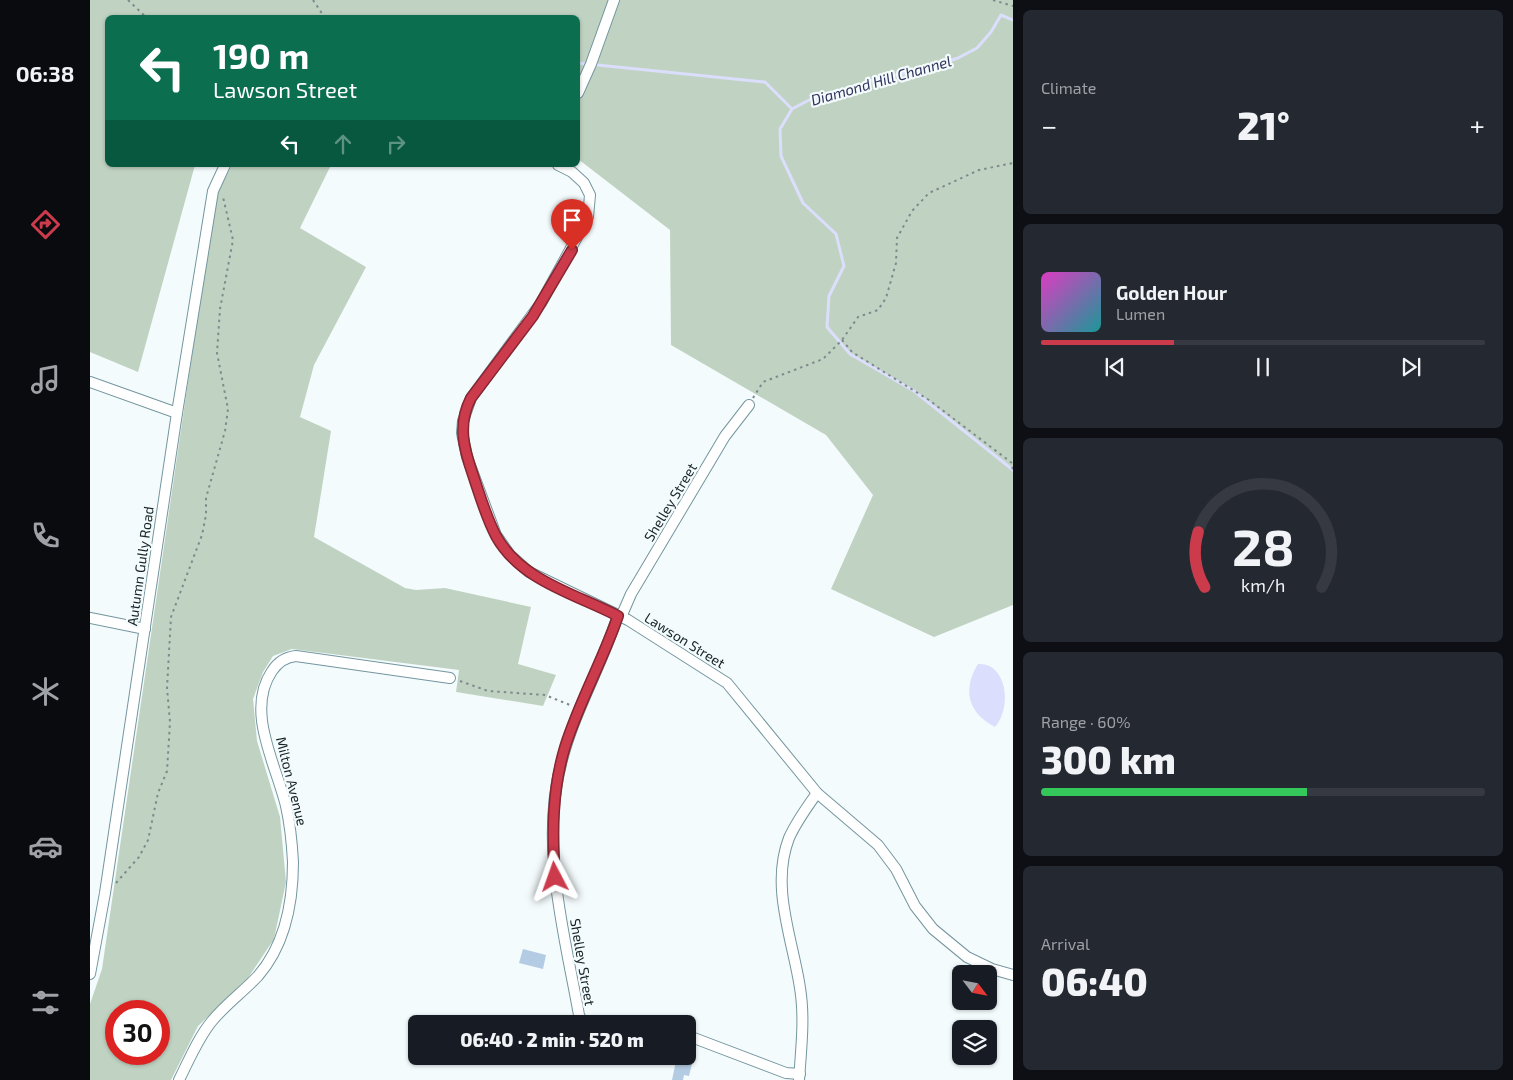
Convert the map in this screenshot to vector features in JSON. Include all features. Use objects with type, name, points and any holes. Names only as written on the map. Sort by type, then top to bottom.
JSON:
[{"type":"street","points":[[580,89],[614,0]]},
{"type":"street","name":"Autumn Gully Road","points":[[90,974],[93,944],[105,893],[177,413],[213,191],[224,167]]},
{"type":"street","name":"Lawson Street","points":[[562,167],[572,172],[584,183],[590,195],[588,217],[537,309],[471,398],[465,409],[462,433],[467,457],[490,523],[501,545],[510,555],[541,579],[620,616],[728,683],[817,793],[878,845],[896,869],[915,906],[943,940],[980,964],[1013,975]]},
{"type":"street","points":[[90,382],[177,413]]},
{"type":"street","name":"Shelley Street","points":[[579,1015],[555,877],[552,821],[561,762],[580,708],[630,594],[725,436],[749,405]]},
{"type":"street","points":[[90,618],[145,629]]},
{"type":"street","name":"Milton Avenue","points":[[178,1080],[207,1028],[267,965],[280,942],[287,917],[292,880],[291,831],[286,804],[261,715],[263,691],[274,668],[289,657],[304,656],[450,678]]},
{"type":"street","points":[[696,1039],[800,1077],[802,1026],[800,990],[783,902],[782,869],[789,839],[817,793]]},
{"type":"path","points":[[128,0],[144,15]]},
{"type":"path","points":[[313,0],[323,15]]},
{"type":"path","points":[[993,0],[1013,6]]},
{"type":"path","points":[[749,405],[763,382],[823,359],[842,340],[858,317],[878,310],[886,298],[896,262],[897,238],[912,211],[928,193],[980,170],[1013,163]]},
{"type":"path","points":[[105,893],[115,885],[139,857],[148,840],[158,793],[167,771],[170,722],[167,688],[171,617],[202,535],[206,515],[206,498],[225,431],[228,410],[217,353],[220,309],[234,240],[225,211],[224,190]]},
{"type":"path","points":[[842,340],[852,352],[928,400],[1012,463],[1013,473]]},
{"type":"path","points":[[450,678],[488,691],[545,695],[580,708]]},
{"type":"green space","points":[[90,0],[1013,0],[1013,605],[934,637],[831,589],[873,495],[826,435],[671,345],[670,230],[580,161],[580,15],[105,15],[105,167],[194,167],[138,372],[90,352]]},
{"type":"green space","points":[[231,167],[330,167],[300,228],[366,267],[314,365],[300,417],[331,431],[314,537],[405,588],[416,590],[445,588],[531,607],[518,664],[556,675],[543,706],[456,692],[459,670],[292,649],[273,656],[263,672],[253,699],[257,741],[280,817],[286,882],[274,939],[246,981],[198,1026],[171,1080],[90,1080],[90,1004],[102,969],[215,198]]},
{"type":"water","points":[[978,664],[988,665],[995,670],[1004,687],[1004,708],[1001,718],[995,727],[979,715],[970,700],[970,683]]},
{"type":"building","points":[[523,949],[546,955],[543,969],[519,963]]},
{"type":"building","points":[[675,1065],[692,1065],[689,1076],[684,1075],[683,1080],[672,1080]]},
{"type":"waterway","name":"Diamond Hill Channel","points":[[1013,20],[1001,15],[991,32],[977,48],[958,58],[919,71],[878,78],[837,94],[811,99],[792,109],[780,129],[781,156],[803,203],[836,234],[844,266],[829,296],[827,327],[850,354],[914,391],[1013,470]]},
{"type":"waterway","points":[[580,63],[765,82],[792,109]]},
{"type":"route","points":[[555,877],[552,821],[561,762],[575,722],[618,616],[529,572],[501,545],[490,523],[467,457],[462,433],[465,409],[471,398],[533,316],[572,250]]}]
